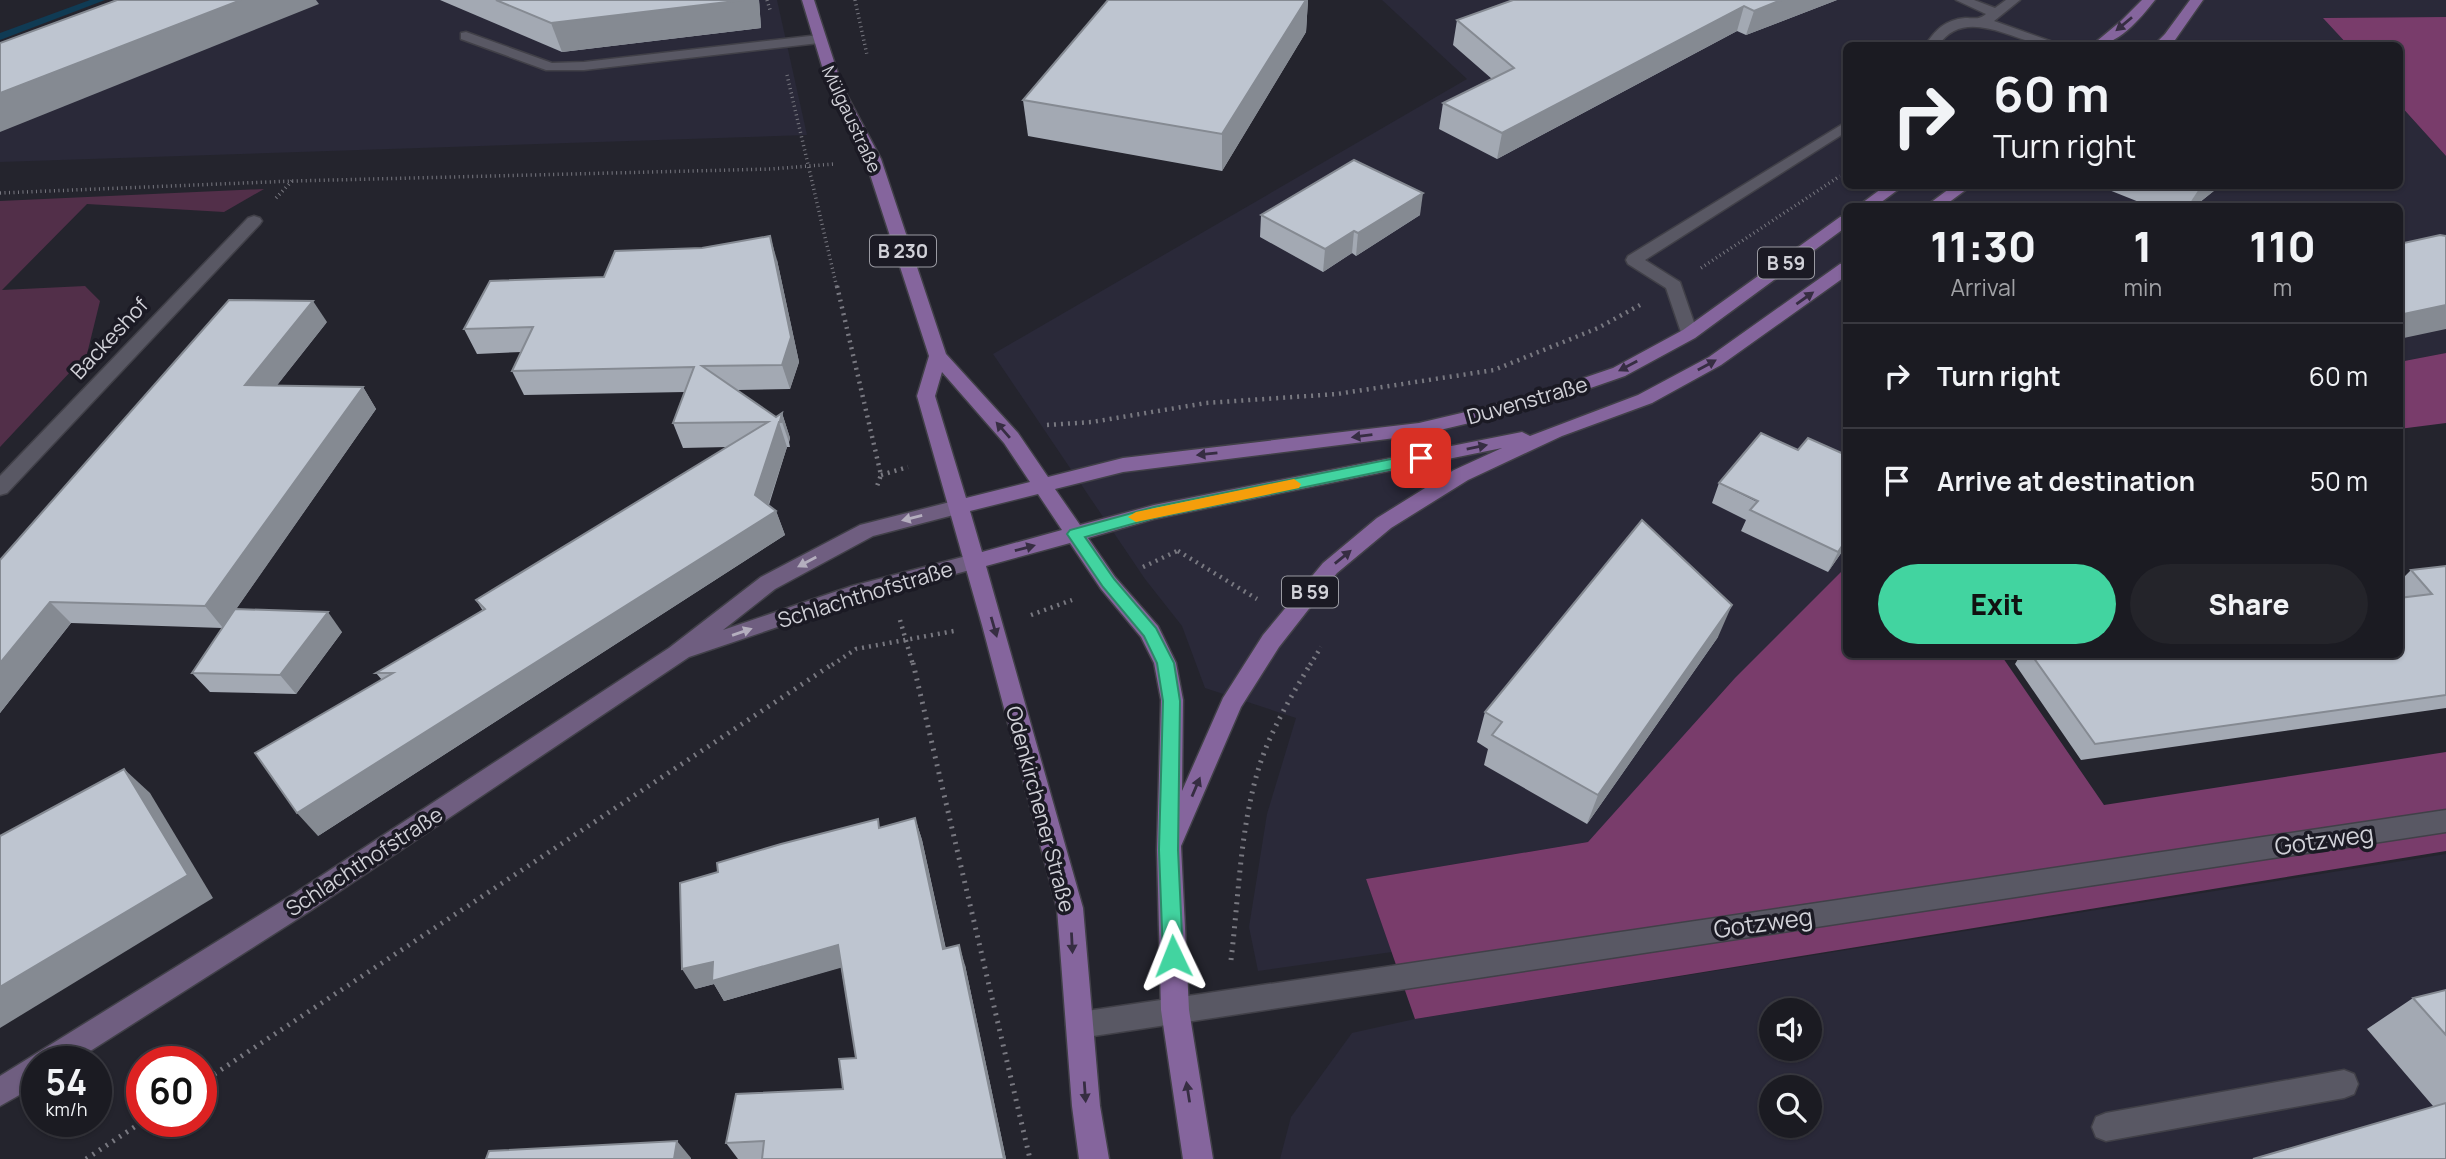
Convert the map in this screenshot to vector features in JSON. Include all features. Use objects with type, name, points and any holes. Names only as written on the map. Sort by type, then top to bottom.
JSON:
[{"type":"main road","name":"Mülgaustraße","points":[[808,0],[835,86],[873,159],[938,356],[1011,438],[1075,534]]},
{"type":"main road","points":[[2101,42],[2126,24],[2149,0]]},
{"type":"main road","points":[[2164,42],[2197,0]]},
{"type":"main road","points":[[1870,203],[1891,189]]},
{"type":"main road","points":[[1938,203],[1959,189]]},
{"type":"main road","name":"Duvenstraße","points":[[958,506],[1156,460],[1432,426],[1529,403],[1619,372],[1689,334],[1843,222]]},
{"type":"main road","name":"Duvenstraße","points":[[1555,432],[1645,399],[1715,361],[1843,270]]},
{"type":"main road","points":[[938,356],[926,396],[958,506]]},
{"type":"main road","name":"B 59","points":[[974,562],[1154,512],[1555,432]]},
{"type":"main road","name":"B 59","points":[[1198,1159],[1175,1010],[1169,850],[1231,704],[1288,618],[1329,568],[1384,523],[1461,475],[1555,432]]},
{"type":"main road","name":"Odenkirchener Straße","points":[[958,506],[1070,908],[1086,1106],[1094,1159]]},
{"type":"main road","name":"Schlachthofstraße","points":[[73,1046],[301,903],[677,654],[768,583],[867,530],[958,506]]},
{"type":"main road","name":"B 230","points":[[1075,534],[1108,583],[1150,632],[1166,663],[1172,701],[1169,850]]},
{"type":"main road","name":"Schlachthofstraße","points":[[677,654],[852,594],[974,562]]},
{"type":"main road","points":[[0,1092],[21,1079]]},
{"type":"street","points":[[1962,0],[1995,13]]},
{"type":"street","points":[[1983,23],[2014,0]]},
{"type":"street","points":[[1933,42],[1939,33],[1955,24],[1983,23],[2045,42]]},
{"type":"street","points":[[466,36],[551,67],[584,66],[819,39]]},
{"type":"street","points":[[1689,334],[1674,286],[1634,260],[1843,128]]},
{"type":"street","name":"Backeshof","points":[[0,488],[254,221]]},
{"type":"street","name":"Gotzweg","points":[[1080,1025],[2446,821]]},
{"type":"street","points":[[2106,1128],[2344,1084]]},
{"type":"path","points":[[806,152],[881,475]]},
{"type":"path","points":[[0,193],[293,181],[808,168],[873,159]]},
{"type":"path","points":[[1051,424],[1092,422],[1206,402],[1337,394],[1494,370],[1598,328],[1674,286],[1843,173]]},
{"type":"path","points":[[217,1072],[856,649],[993,625],[1052,609],[1177,551],[1324,641],[1290,700],[1259,765],[1247,827],[1230,965]]},
{"type":"path","points":[[907,639],[1030,1159]]},
{"type":"path","points":[[86,1159],[126,1133]]},
{"type":"shaded area","points":[[142,0],[777,0],[807,135],[0,162],[0,53]]},
{"type":"shaded area","points":[[1382,0],[2446,0],[2446,17],[2324,18],[2345,42],[1843,42],[1843,189],[2403,189],[2403,108],[2446,156],[2446,353],[2403,361],[2403,203],[1843,203],[1843,577],[1588,842],[1366,879],[1392,952],[1258,971],[1249,927],[1267,814],[1296,718],[1205,688],[1182,626],[1145,579],[993,354],[1467,79]]},
{"type":"shaded area","points":[[2446,17],[2446,156],[2403,108],[2403,42],[2345,42],[2323,18]]},
{"type":"shaded area","points":[[264,189],[224,212],[87,204],[2,290],[85,286],[100,301],[87,354],[0,447],[0,201]]},
{"type":"shaded area","points":[[2446,353],[2446,423],[2403,428],[2403,361]]},
{"type":"shaded area","points":[[1843,570],[1843,658],[2003,658],[2104,805],[2446,752],[2446,851],[1415,1019],[1366,879],[1588,842],[1735,678]]},
{"type":"shaded area","points":[[2446,854],[2446,1159],[1280,1159],[1291,1117],[1352,1033],[1415,1019]]},
{"type":"building","points":[[117,0],[241,0],[0,93],[0,43]]},
{"type":"building","points":[[496,0],[744,0],[551,23]]},
{"type":"building","points":[[1108,0],[1306,0],[1222,134],[1023,100]]},
{"type":"building","points":[[1513,0],[1781,0],[1754,11],[1744,6],[1502,133],[1443,103],[1514,68],[1457,20]]},
{"type":"building","points":[[1354,160],[1423,193],[1358,233],[1354,231],[1325,249],[1261,215]]},
{"type":"building","points":[[770,236],[791,337],[782,365],[702,366],[776,417],[782,413],[782,422],[779,422],[755,495],[776,511],[297,813],[255,753],[393,673],[376,673],[485,609],[476,600],[768,422],[673,423],[694,367],[512,371],[533,327],[464,329],[490,281],[604,277],[615,251],[702,248]]},
{"type":"building","points":[[2446,236],[2446,305],[2403,314],[2403,243]]},
{"type":"building","points":[[229,300],[313,301],[245,385],[363,387],[205,606],[50,602],[0,663],[0,560]]},
{"type":"building","points":[[1761,433],[1798,450],[1808,438],[1843,454],[1843,544],[1838,552],[1750,510],[1758,501],[1719,483]]},
{"type":"building","points":[[1642,520],[1732,605],[1598,795],[1492,735],[1502,722],[1485,712]]},
{"type":"building","points":[[2446,566],[2446,695],[2095,744],[2034,658],[2403,658],[2403,598],[2432,594],[2411,570]]},
{"type":"building","points":[[235,609],[328,612],[280,675],[192,673]]},
{"type":"building","points":[[124,769],[188,875],[0,987],[0,836]]},
{"type":"building","points":[[915,818],[943,949],[959,945],[1004,1159],[762,1159],[764,1141],[726,1143],[736,1094],[843,1089],[839,1059],[856,1058],[838,945],[712,981],[713,962],[682,969],[680,883],[718,872],[717,863],[781,844],[878,819],[879,828]]},
{"type":"building","points":[[2446,990],[2446,1035],[2413,998]]},
{"type":"building","points":[[2446,1103],[2446,1159],[2253,1159]]},
{"type":"building","points":[[677,1141],[674,1159],[486,1159],[489,1151]]},
{"type":"waterway","points":[[0,37],[100,0]]},
{"type":"slow traffic","points":[[1136,517],[1294,484]]},
{"type":"route","points":[[1173,956],[1169,850],[1172,701],[1166,663],[1150,632],[1108,583],[1075,534],[1154,512],[1421,458]]}]
